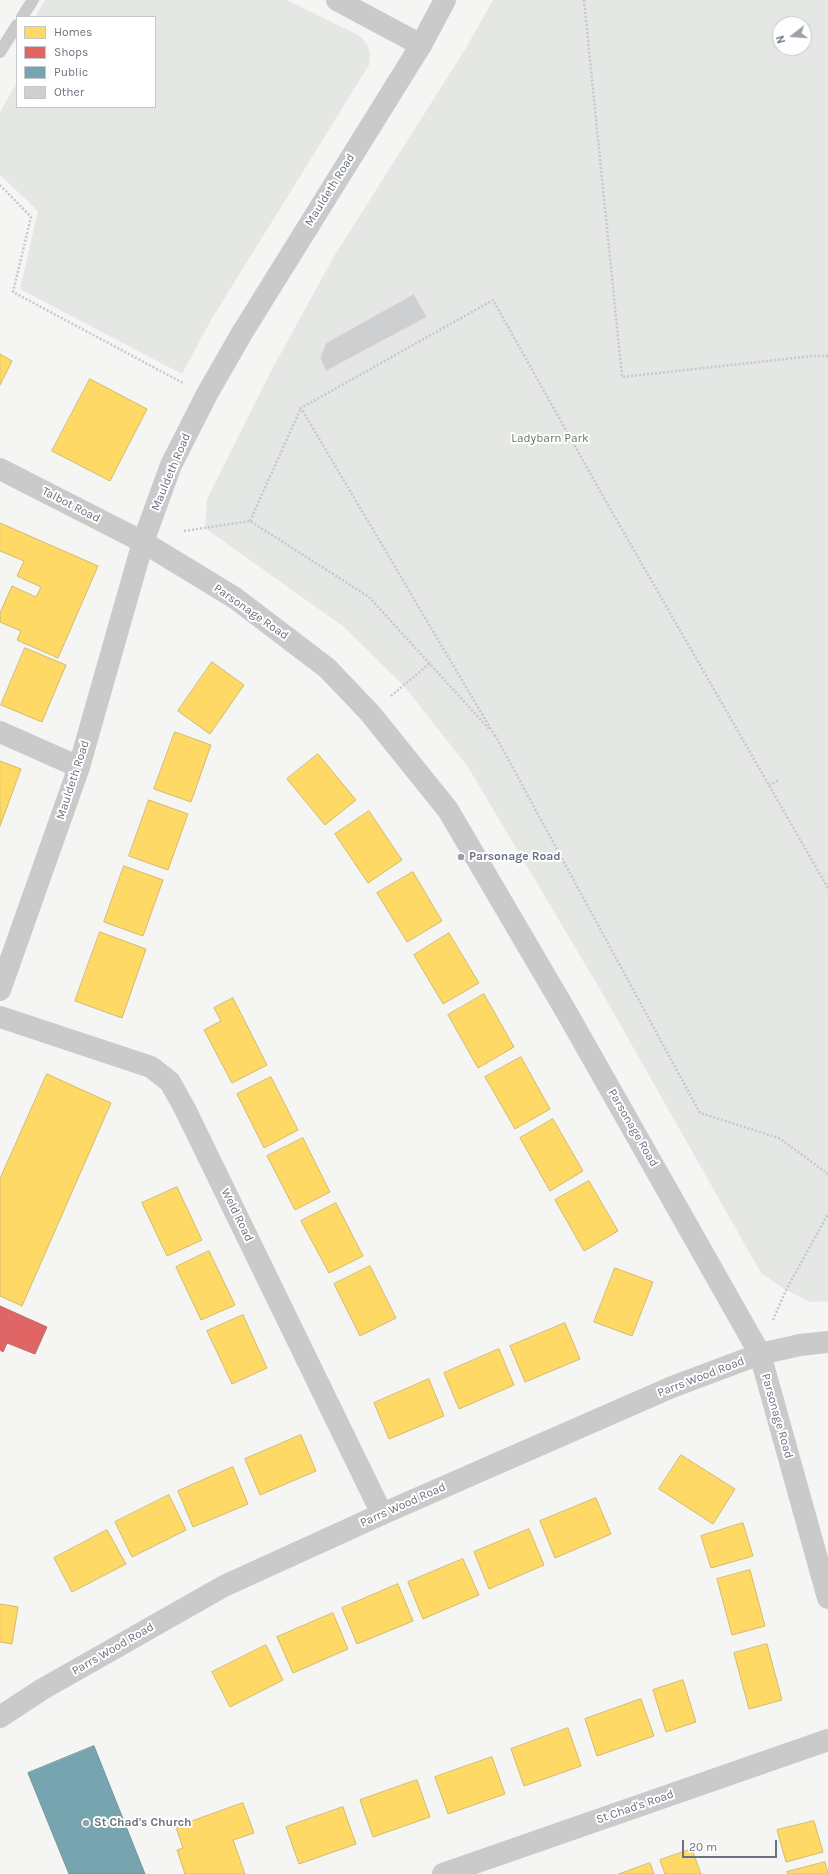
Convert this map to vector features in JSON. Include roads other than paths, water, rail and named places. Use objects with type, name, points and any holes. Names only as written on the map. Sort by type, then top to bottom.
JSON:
[{"type":"street","points":[[338,0],[421,45]]},
{"type":"street","name":"Mauldeth Road","points":[[0,990],[79,767],[143,542],[171,465],[207,394],[246,326],[421,45],[445,0]]},
{"type":"street","name":"Talbot Road","points":[[0,469],[143,542]]},
{"type":"street","name":"Parsonage Road","points":[[143,542],[235,598],[327,668],[370,713],[448,810],[567,1012],[760,1354],[828,1598]]},
{"type":"street","points":[[0,732],[79,767]]},
{"type":"street","name":"Weld Road","points":[[0,1017],[151,1067],[170,1082],[192,1123],[382,1514]]},
{"type":"street","name":"Parrs Wood Road","points":[[0,1717],[41,1690],[224,1586],[382,1514],[672,1387],[760,1354],[800,1345],[828,1342]]},
{"type":"street","name":"St Chad's Road","points":[[443,1874],[828,1740]]},
{"type":"lane","points":[[23,16],[33,0]]},
{"type":"lane","points":[[0,52],[16,27]]},
{"type":"place","name":"Parsonage Road","points":[[461,857]]},
{"type":"place","name":"St Chad's Church","points":[[86,1823]]},
{"type":"park label","name":"Ladybarn Park","points":[[550,439]]}]
